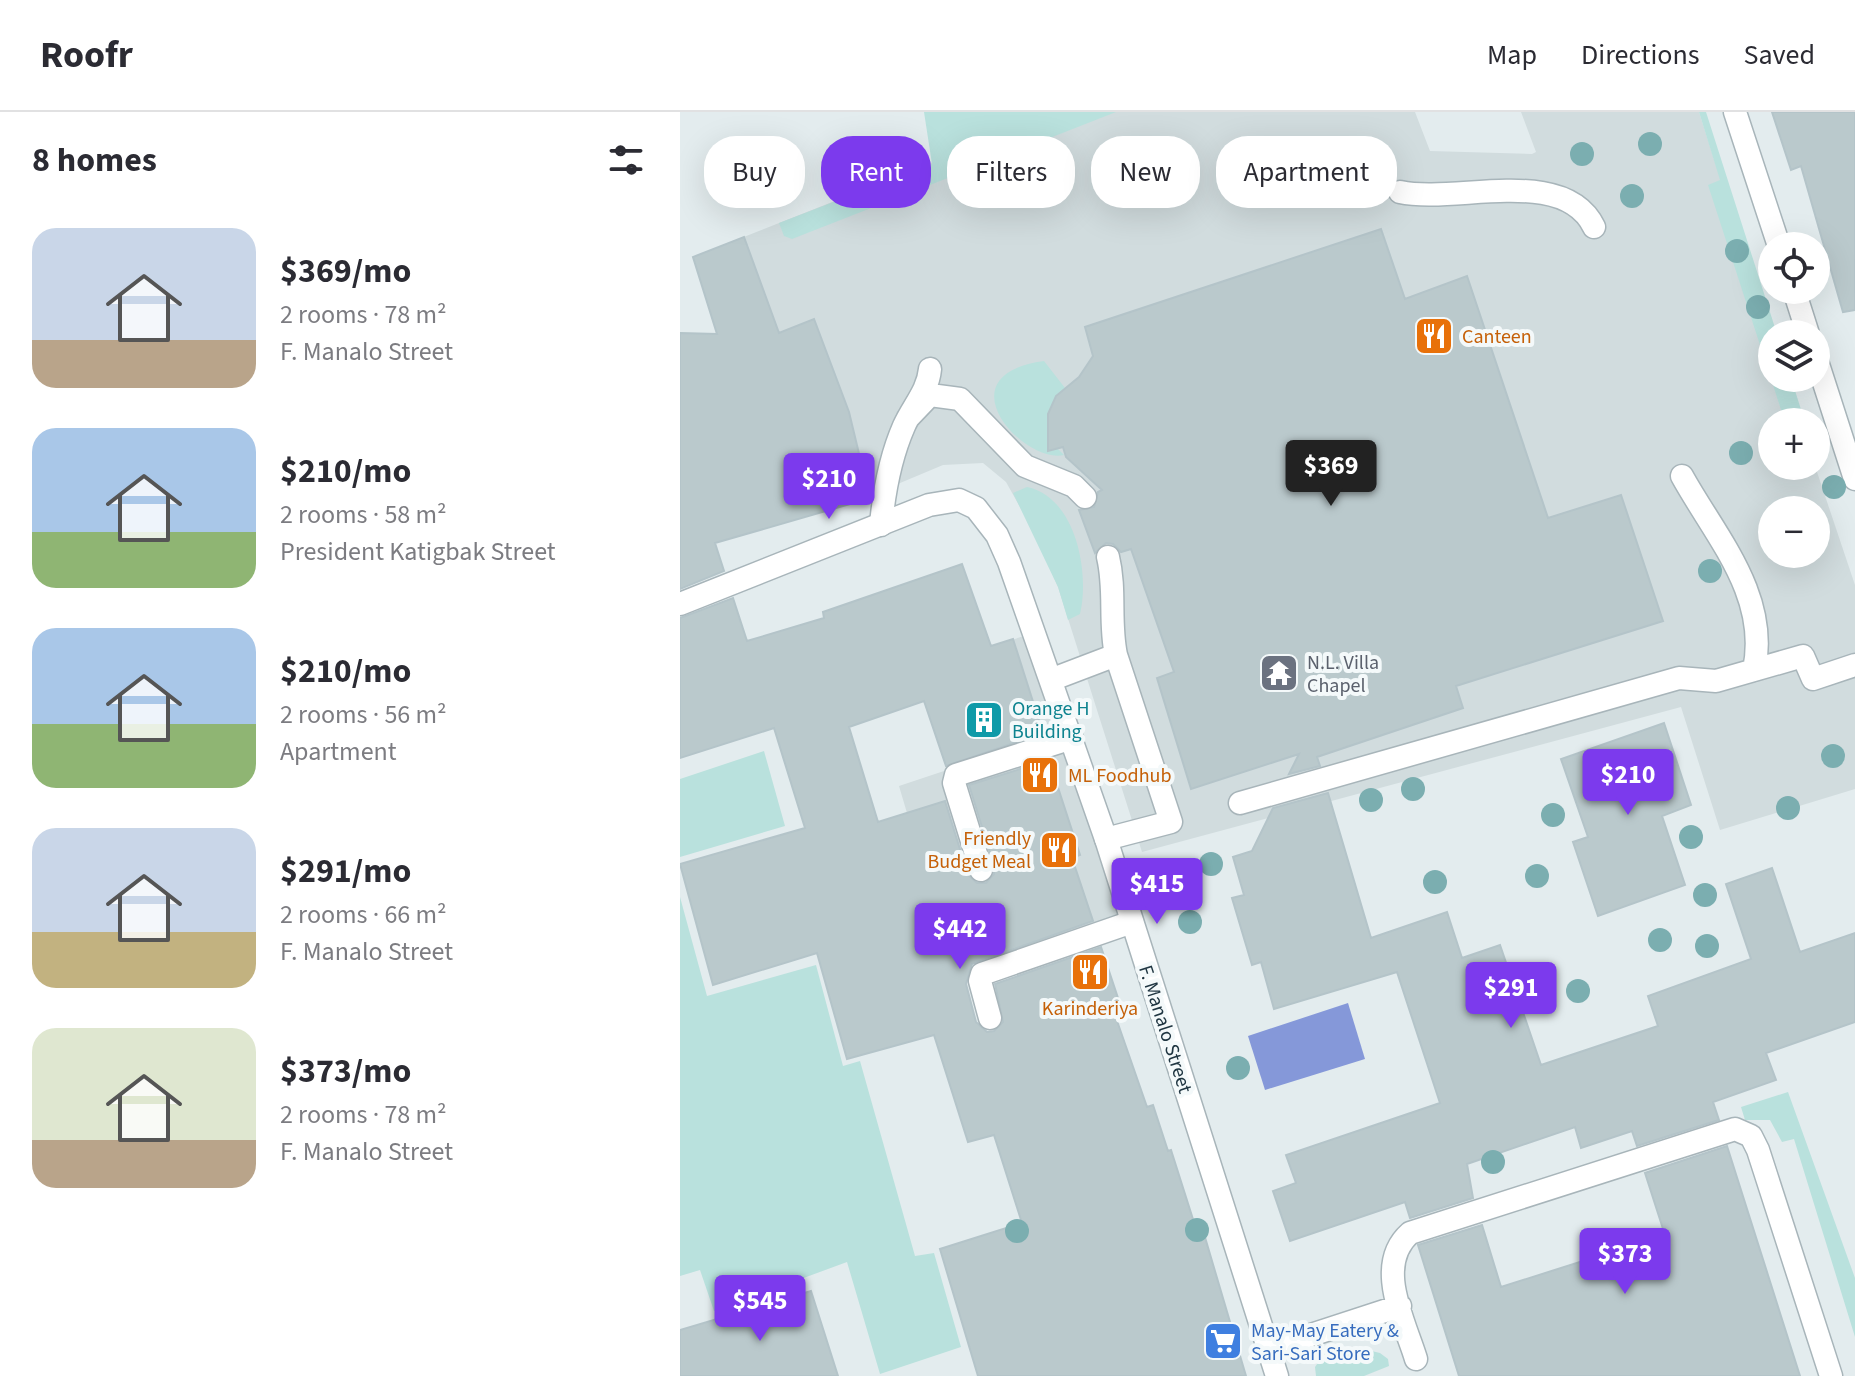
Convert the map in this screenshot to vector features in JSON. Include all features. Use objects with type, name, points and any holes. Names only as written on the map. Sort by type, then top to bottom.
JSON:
[{"type":"street","points":[[1735,112],[1774,232]]},
{"type":"street","points":[[1400,192],[1427,196],[1547,194],[1574,202],[1587,212],[1594,227]]},
{"type":"street","points":[[680,604],[881,525],[884,488],[908,418],[929,381],[930,369],[944,389],[960,399],[1025,466],[1074,486],[1085,497]]},
{"type":"street","points":[[1830,386],[1846,419],[1855,479]]},
{"type":"street","points":[[908,418],[930,395],[960,399]]},
{"type":"street","points":[[1682,476],[1725,545],[1748,592],[1756,643],[1754,670]]},
{"type":"street","name":"F. Manalo Street","points":[[881,525],[946,501],[959,500],[976,508],[997,535],[1053,679],[1277,1376]]},
{"type":"street","points":[[1106,839],[1171,822],[1116,655],[1112,636],[1113,576],[1108,557]]},
{"type":"street","points":[[1053,679],[1116,655]]},
{"type":"street","points":[[1240,803],[1679,678],[1716,681],[1803,656],[1813,679],[1855,665]]},
{"type":"street","points":[[981,870],[954,783],[956,775],[1072,738]]},
{"type":"street","points":[[990,1018],[980,981],[982,974],[1132,922]]},
{"type":"street","points":[[1416,1359],[1393,1278],[1393,1256],[1410,1233],[1735,1129],[1751,1136],[1758,1150],[1831,1376]]},
{"type":"street","points":[[1268,1349],[1400,1306]]},
{"type":"shaded area","points":[[1060,112],[1415,112],[1430,151],[1532,154],[1536,152],[1521,112],[1699,112],[1721,181],[1758,324],[1758,392],[1781,392],[1791,408],[1758,408],[1758,480],[1820,480],[1825,496],[1758,496],[1758,568],[1830,568],[1830,511],[1855,585],[1855,789],[1720,830],[1681,707],[1142,852],[1058,587],[1034,532],[1006,482],[983,463],[943,465],[850,504],[843,472],[817,479],[723,354],[693,257],[821,206],[931,208],[931,163],[947,157],[947,208],[1075,208],[1075,136],[999,136]]},
{"type":"shaded area","points":[[1033,633],[1129,916],[984,964],[961,895],[907,813],[899,786],[947,770],[915,672]]},
{"type":"green space","points":[[924,112],[1116,112],[1055,136],[947,136],[947,178],[931,185],[931,136],[928,136]]},
{"type":"green space","points":[[1699,112],[1706,112],[1758,275],[1758,304],[1767,304],[1773,320],[1758,320],[1758,339],[1708,185],[1720,180]]},
{"type":"green space","points":[[821,207],[871,208],[792,239],[784,236],[779,223]]},
{"type":"green space","points":[[1044,361],[1065,388],[1056,396],[1053,444],[1064,455],[1048,454],[1030,446],[1013,433],[1000,417],[994,400],[998,383],[1013,369]]},
{"type":"green space","points":[[1775,392],[1795,392],[1801,408],[1780,408]]},
{"type":"green space","points":[[1027,487],[1044,494],[1057,505],[1076,539],[1081,558],[1083,597],[1080,614],[1068,620],[1058,587],[1013,493]]},
{"type":"green space","points":[[764,751],[785,826],[680,857],[680,779]]},
{"type":"green space","points":[[680,897],[707,996],[816,965],[843,1066],[860,1061],[915,1256],[934,1253],[961,1347],[880,1374],[847,1262],[714,1311],[700,1270],[680,1276]]},
{"type":"green space","points":[[1788,1092],[1855,1278],[1855,1337],[1794,1139],[1782,1142],[1770,1120],[1745,1120],[1741,1107]]},
{"type":"green space","points":[[1359,1348],[1380,1353],[1388,1359],[1389,1366],[1364,1376],[1316,1376],[1315,1367],[1326,1351]]},
{"type":"water","points":[[1348,1003],[1365,1059],[1265,1090],[1248,1036]]},
{"type":"building","points":[[1772,112],[1855,112],[1855,310],[1843,312],[1830,267],[1830,232],[1820,232],[1801,166],[1791,170]]},
{"type":"building","points":[[1381,229],[1405,299],[1467,276],[1548,518],[1621,495],[1663,621],[1456,686],[1463,708],[1317,757],[1320,766],[1289,774],[1299,754],[1191,789],[1157,678],[1174,672],[1131,549],[1121,552],[1113,544],[1106,543],[1095,553],[1079,510],[1094,507],[1098,492],[1102,490],[1066,457],[1063,447],[1048,451],[1048,414],[1056,396],[1079,377],[1093,356],[1085,327]]},
{"type":"building","points":[[744,237],[779,333],[814,319],[849,412],[862,466],[843,472],[850,504],[715,543],[724,571],[680,589],[680,333],[717,334],[693,257]]},
{"type":"building","points":[[962,564],[991,646],[1013,639],[1043,733],[946,766],[924,701],[849,727],[878,822],[945,801],[968,875],[977,883],[986,883],[994,874],[994,866],[969,785],[1049,760],[1080,855],[1072,858],[1093,921],[972,964],[966,984],[976,1022],[987,1032],[994,1031],[1003,1022],[995,984],[1101,947],[1124,1016],[1116,1018],[1147,1107],[1153,1105],[1168,1151],[1171,1150],[1198,1235],[1204,1234],[1246,1376],[978,1376],[940,1249],[1022,1223],[994,1135],[968,1142],[934,1035],[847,1059],[817,953],[713,985],[680,864],[805,828],[774,728],[680,758],[680,618],[733,598],[747,641],[824,618],[823,612]]},
{"type":"building","points":[[1664,723],[1691,805],[1662,816],[1685,885],[1598,916],[1573,842],[1588,837],[1561,759]]},
{"type":"building","points":[[1328,793],[1371,938],[1447,912],[1462,958],[1500,945],[1541,1065],[1658,1026],[1648,996],[1751,959],[1726,884],[1772,868],[1800,952],[1855,933],[1855,1022],[1766,1053],[1776,1080],[1713,1102],[1719,1120],[1637,1146],[1632,1131],[1581,1148],[1575,1127],[1467,1164],[1473,1198],[1410,1218],[1405,1202],[1290,1241],[1273,1191],[1296,1183],[1286,1155],[1440,1103],[1397,972],[1274,1009],[1261,962],[1252,965],[1232,898],[1244,895],[1233,857],[1252,851],[1273,808]]},
{"type":"building","points":[[1727,1146],[1800,1376],[1459,1376],[1418,1245],[1482,1225],[1501,1287],[1665,1235],[1645,1173]]},
{"type":"building","points":[[811,1291],[838,1376],[680,1376],[680,1330]]},
{"type":"place","name":"Canteen","points":[[1434,336]]},
{"type":"place","name":"N.L. Villa Chapel","points":[[1279,673]]},
{"type":"place","name":"Orange H Building","points":[[984,720]]},
{"type":"place","name":"ML Foodhub","points":[[1040,775]]},
{"type":"place","name":"Friendly Budget Meal","points":[[1059,850]]},
{"type":"place","name":"Karinderiya","points":[[1090,972]]},
{"type":"place","name":"May-May Eatery & Sari-Sari Store","points":[[1223,1341]]}]
